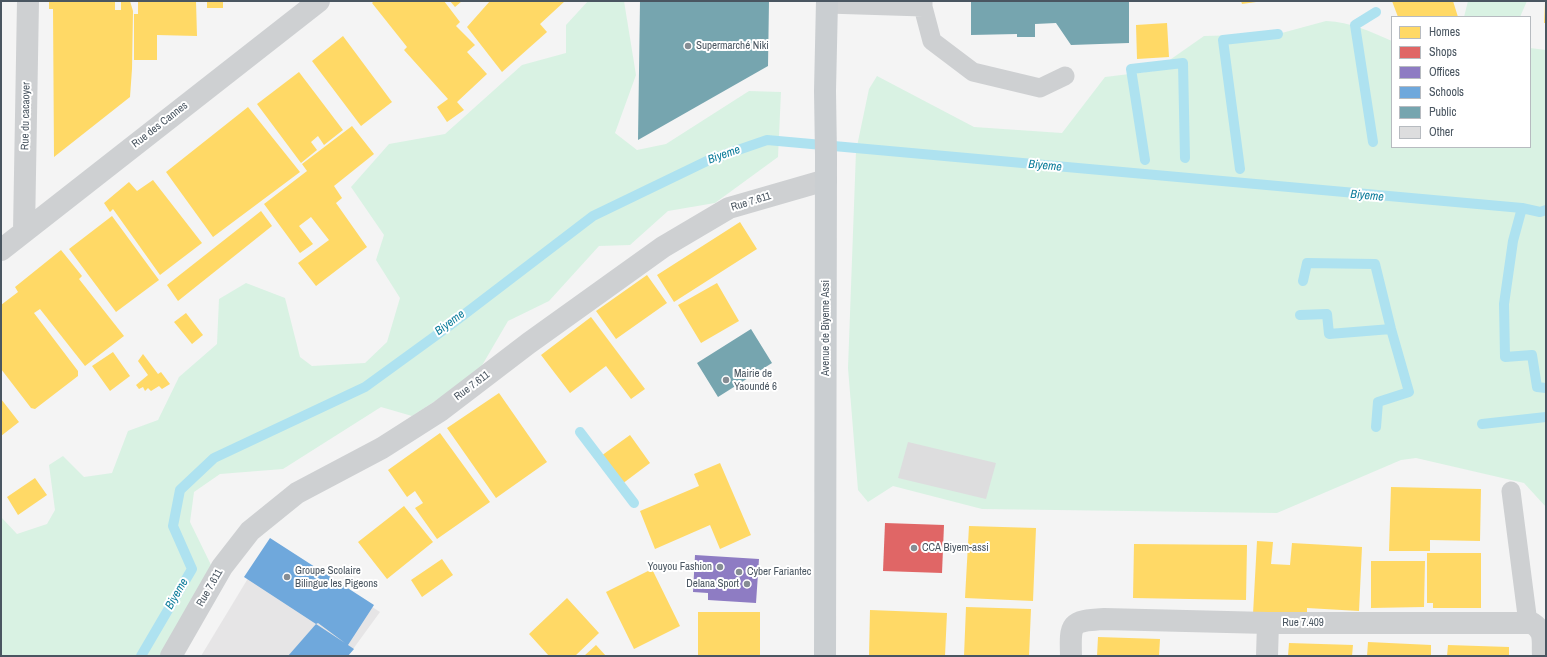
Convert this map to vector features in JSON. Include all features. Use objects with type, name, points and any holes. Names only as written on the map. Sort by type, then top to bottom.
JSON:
[{"type":"main road","name":"Avenue de Biyeme Assi","points":[[825,656],[825,91],[827,3]]},
{"type":"street","name":"Rue du cacaoyer","points":[[24,231],[28,1]]},
{"type":"street","name":"Rue des Cannes","points":[[1,250],[319,1]]},
{"type":"street","name":"Rue 7.611","points":[[171,656],[222,567],[250,531],[297,493],[382,448],[440,411],[595,295],[663,247],[702,223],[729,208],[826,180]]},
{"type":"street","name":"Rue 7.409","points":[[1071,656],[1071,633],[1075,624],[1082,621],[1104,619],[1268,623],[1530,623]]},
{"type":"street","points":[[1267,656],[1268,623]]},
{"type":"street","points":[[1530,623],[1540,628],[1542,634],[1543,656]]},
{"type":"lane","points":[[827,3],[923,4],[932,41],[973,72],[1040,88],[1065,76]]},
{"type":"lane","points":[[1511,491],[1530,623]]},
{"type":"shaded area","name":"Groupe Scolaire Bilingue les Pigeons","points":[[270,542],[380,612],[348,656],[201,656]]},
{"type":"green space","points":[[588,1],[624,1],[636,75],[615,133],[637,150],[666,144],[749,91],[781,92],[778,157],[715,203],[668,211],[630,245],[599,246],[549,301],[508,321],[477,374],[412,416],[381,407],[283,469],[220,474],[194,492],[190,522],[211,565],[163,656],[1,656],[1,517],[17,534],[47,524],[55,510],[49,465],[63,456],[84,477],[112,473],[128,431],[158,420],[179,377],[217,344],[219,299],[246,283],[285,298],[300,357],[312,366],[365,363],[387,342],[400,298],[376,260],[384,235],[351,187],[389,144],[445,134],[522,65],[566,53],[566,25]]},
{"type":"green space","points":[[1468,1],[1527,1],[1520,16],[1464,16]]},
{"type":"green space","points":[[1326,21],[1352,25],[1391,41],[1391,148],[1531,148],[1531,48],[1546,50],[1546,507],[1524,483],[1416,458],[1401,460],[1277,513],[982,509],[893,486],[868,502],[858,490],[848,368],[856,151],[869,89],[877,76],[974,127],[1062,133],[1105,77],[1154,71],[1204,36],[1278,34]]},
{"type":"building: Homes","points":[[49,1],[115,1],[115,10],[121,10],[121,1],[130,1],[133,11],[130,97],[54,157],[53,9],[49,9]]},
{"type":"building: Homes","points":[[138,1],[196,1],[197,36],[157,35],[157,60],[134,60],[134,14],[138,14]]},
{"type":"building: Homes","points":[[207,1],[223,1],[223,8],[207,8]]},
{"type":"building: Homes","points":[[374,1],[444,1],[460,22],[456,26],[475,45],[467,52],[487,74],[457,102],[464,110],[447,122],[437,107],[448,99],[404,50],[407,47],[372,3]]},
{"type":"building: Homes","points":[[450,1],[462,1],[455,7]]},
{"type":"building: Homes","points":[[490,1],[565,1],[540,24],[547,32],[502,72],[467,27]]},
{"type":"building: Homes","points":[[1241,1],[1256,1],[1256,2],[1242,4]]},
{"type":"building: Homes","points":[[1392,1],[1453,1],[1458,16],[1398,16]]},
{"type":"building: Homes","points":[[1545,2],[1546,23],[1544,23]]},
{"type":"building: Homes","points":[[1167,23],[1169,57],[1137,59],[1136,25]]},
{"type":"building: Homes","points":[[343,36],[392,102],[361,126],[312,61]]},
{"type":"building: Homes","points":[[299,72],[343,130],[324,145],[318,136],[311,142],[317,150],[301,163],[257,104]]},
{"type":"building: Homes","points":[[248,107],[300,172],[213,237],[166,172]]},
{"type":"building: Homes","points":[[352,126],[374,154],[334,186],[342,198],[336,203],[367,247],[316,286],[298,263],[329,240],[311,217],[299,226],[313,244],[300,253],[264,204],[307,171],[302,164]]},
{"type":"building: Homes","points":[[153,180],[202,243],[160,275],[113,209],[110,212],[104,203],[129,182],[137,191]]},
{"type":"building: Homes","points":[[261,211],[272,226],[178,301],[167,285]]},
{"type":"building: Homes","points":[[112,216],[159,280],[116,312],[69,249]]},
{"type":"building: Homes","points":[[740,222],[757,249],[674,302],[657,275]]},
{"type":"building: Homes","points":[[61,250],[82,276],[79,279],[124,336],[85,366],[40,309],[34,313],[78,371],[78,376],[35,409],[31,408],[1,369],[1,305],[18,292],[15,287]]},
{"type":"building: Homes","points":[[647,275],[667,303],[616,339],[596,311]]},
{"type":"building: Homes","points":[[717,283],[739,321],[701,343],[678,305]]},
{"type":"building: Homes","points":[[186,313],[203,335],[192,344],[174,322]]},
{"type":"building: Homes","points":[[591,317],[645,389],[631,399],[606,366],[570,393],[541,355]]},
{"type":"building: Homes","points":[[113,352],[130,376],[110,391],[92,366]]},
{"type":"building: Homes","points":[[143,354],[158,374],[161,372],[170,384],[162,389],[159,386],[151,391],[148,388],[145,391],[143,387],[139,389],[136,385],[148,375],[138,361]]},
{"type":"building: Homes","points":[[499,393],[547,462],[496,498],[447,428]]},
{"type":"building: Homes","points":[[1,399],[19,422],[1,436]]},
{"type":"building: Homes","points":[[440,433],[490,502],[437,539],[415,508],[423,503],[415,491],[407,497],[388,470]]},
{"type":"building: Homes","points":[[630,435],[650,463],[622,484],[601,456]]},
{"type":"building: Homes","points":[[720,463],[751,535],[720,549],[710,525],[655,549],[640,511],[699,486],[694,474]]},
{"type":"building: Homes","points":[[35,478],[47,495],[18,515],[7,497]]},
{"type":"building: Homes","points":[[1391,487],[1481,489],[1480,541],[1430,540],[1430,551],[1389,551]]},
{"type":"building: Homes","points":[[404,506],[433,542],[387,579],[358,542]]},
{"type":"building: Homes","points":[[969,526],[1036,528],[1033,601],[965,598]]},
{"type":"building: Homes","points":[[1257,541],[1273,542],[1271,564],[1290,565],[1292,543],[1362,547],[1359,611],[1307,608],[1307,617],[1253,614]]},
{"type":"building: Homes","points":[[1134,544],[1247,545],[1246,600],[1133,598]]},
{"type":"building: Homes","points":[[1427,553],[1481,553],[1481,608],[1433,608],[1433,603],[1427,603]]},
{"type":"building: Homes","points":[[442,559],[453,575],[422,597],[411,580]]},
{"type":"building: Homes","points":[[1371,561],[1425,561],[1424,607],[1371,608]]},
{"type":"building: Homes","points":[[652,569],[680,626],[634,649],[606,592]]},
{"type":"building: Homes","points":[[567,598],[599,633],[575,656],[549,656],[529,634]]},
{"type":"building: Homes","points":[[966,607],[1031,609],[1029,656],[964,656]]},
{"type":"building: Homes","points":[[870,610],[947,613],[945,656],[869,655]]},
{"type":"building: Homes","points":[[698,612],[760,612],[760,656],[698,656]]},
{"type":"building: Homes","points":[[1098,637],[1160,639],[1159,656],[1097,656]]},
{"type":"building: Homes","points":[[1368,642],[1431,645],[1431,656],[1367,656]]},
{"type":"building: Homes","points":[[1289,643],[1353,645],[1352,656],[1288,656]]},
{"type":"building: Homes","points":[[596,645],[606,656],[584,656]]},
{"type":"building: Homes","points":[[1448,645],[1509,647],[1509,656],[1447,656]]},
{"type":"building: Shops","name":"CCA Biyem-assi","points":[[885,523],[944,525],[942,573],[883,571]]},
{"type":"building: Offices","points":[[695,555],[759,559],[756,603],[708,600],[708,593],[693,592]]},
{"type":"building: Schools","points":[[270,538],[374,605],[348,645],[354,649],[348,656],[288,656],[316,624],[244,577]],"holes":[[[318,623],[345,643],[316,624]]]},
{"type":"building: Public","points":[[640,1],[769,1],[768,66],[638,140]]},
{"type":"building: Public","points":[[971,1],[1129,1],[1129,43],[1071,45],[1056,23],[1035,24],[1035,37],[1017,37],[1017,34],[971,35]]},
{"type":"building: Public","name":"Mairie de Yaoundé 6","points":[[751,329],[772,363],[718,397],[697,363]]},
{"type":"building: Other","points":[[908,442],[996,463],[986,499],[898,478]]},
{"type":"waterway","points":[[1373,142],[1355,25],[1376,12]]},
{"type":"waterway","points":[[1240,169],[1223,40],[1278,34]]},
{"type":"waterway","points":[[1145,160],[1131,69],[1183,63],[1185,158]]},
{"type":"waterway","name":"Biyeme","points":[[141,656],[192,569],[173,526],[180,490],[214,458],[365,387],[449,326],[593,216],[709,160],[767,140],[1522,208],[1540,212],[1546,210]]},
{"type":"waterway","points":[[1522,208],[1513,241],[1504,304],[1505,357],[1532,355],[1537,387],[1546,388]]},
{"type":"waterway","points":[[1303,281],[1307,263],[1375,264],[1391,329],[1409,392],[1378,402],[1376,427]]},
{"type":"waterway","points":[[1300,315],[1327,314],[1329,334],[1391,329]]},
{"type":"waterway","points":[[1482,424],[1546,417]]},
{"type":"waterway","points":[[580,432],[634,503]]},
{"type":"place","name":"Supermarché Niki","points":[[688,46]]},
{"type":"place","name":"Mairie de Yaoundé 6","points":[[726,380]]},
{"type":"place","name":"CCA Biyem-assi","points":[[914,548]]},
{"type":"place","name":"Youyou Fashion","points":[[720,567]]},
{"type":"place","name":"Cyber Fariantec","points":[[739,572]]},
{"type":"place","name":"Groupe Scolaire Bilingue les Pigeons","points":[[287,577]]},
{"type":"place","name":"Delana Sport","points":[[747,584]]}]
